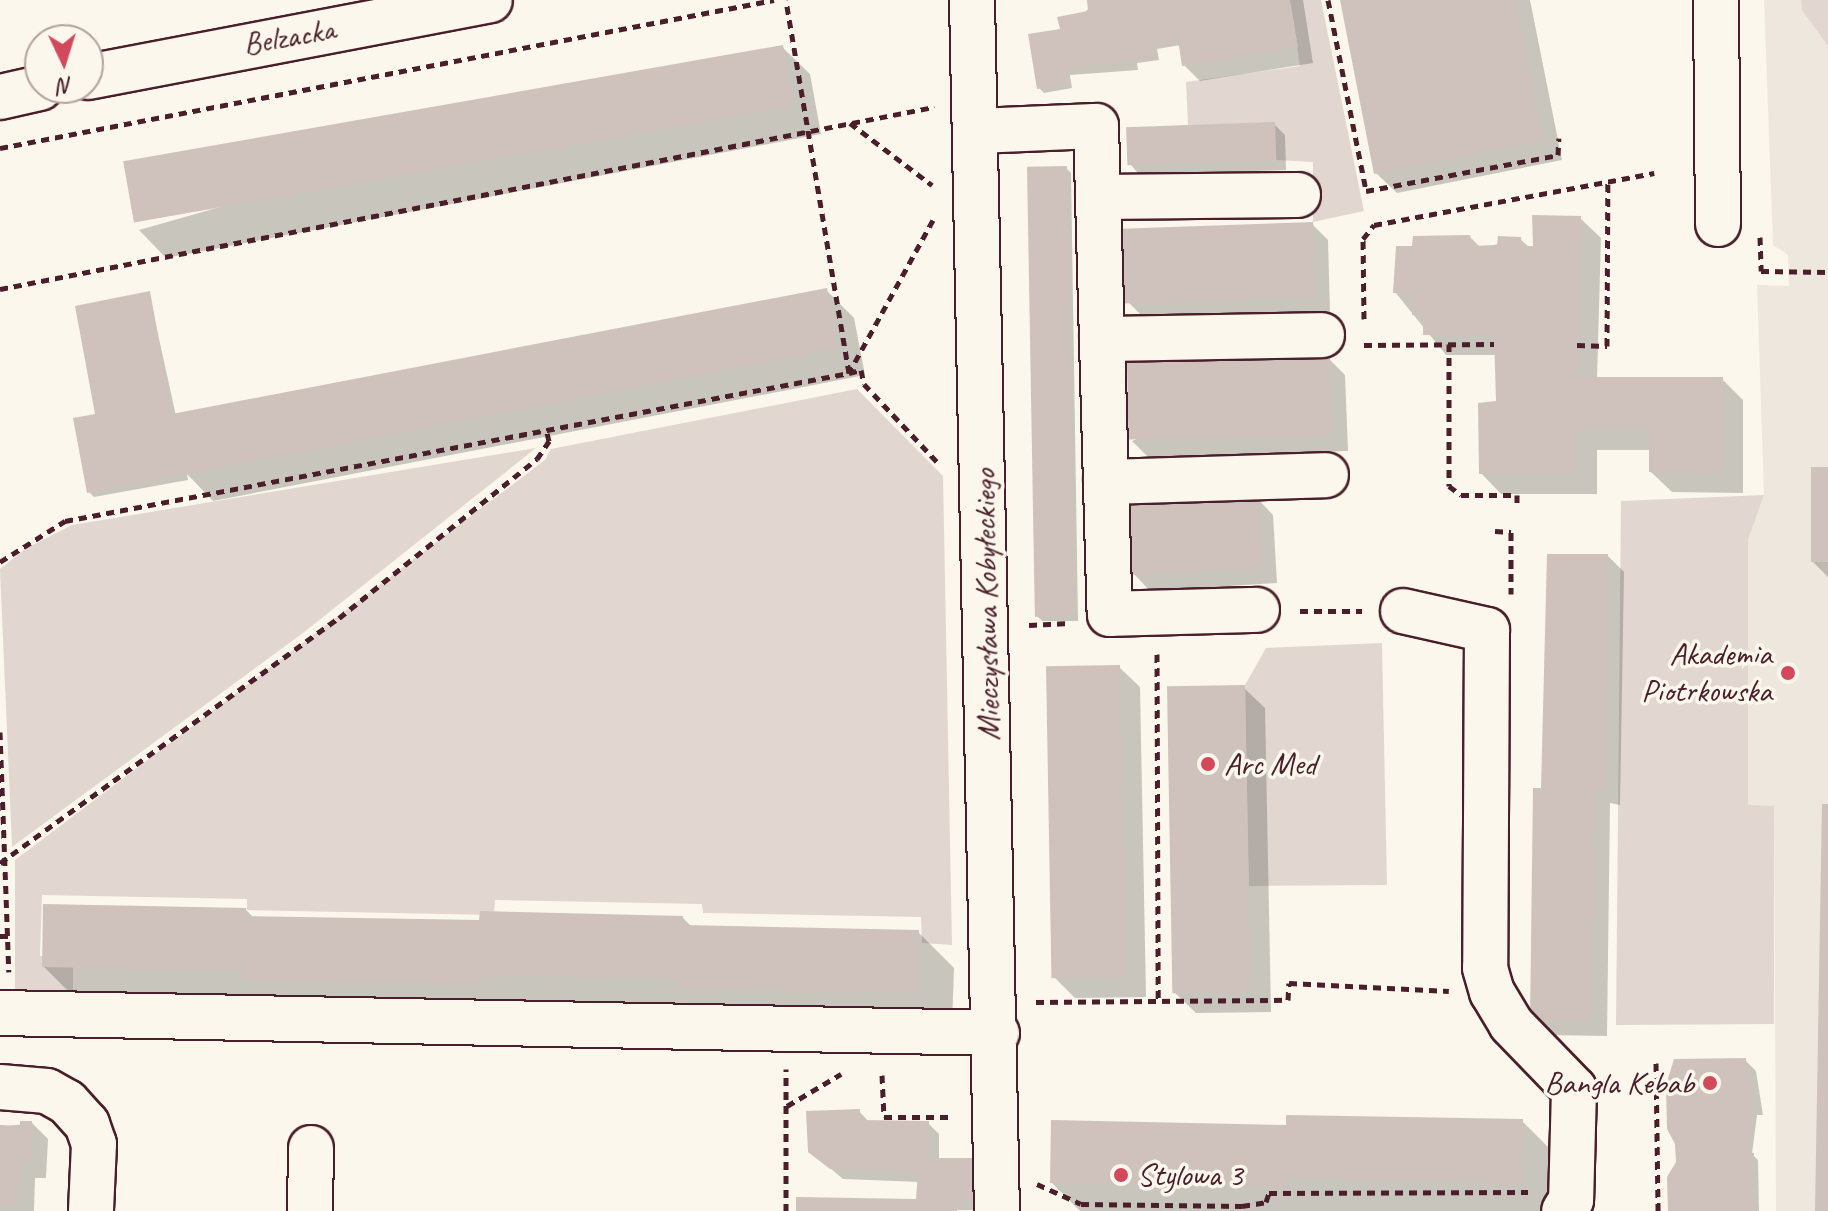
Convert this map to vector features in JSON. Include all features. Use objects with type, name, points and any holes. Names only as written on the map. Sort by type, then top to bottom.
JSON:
[{"type":"street","name":"Belzacka","points":[[104,74],[490,0]]},
{"type":"street","name":"Mieczysława Kobyłeckiego","points":[[972,0],[960,118],[1011,1018],[999,1117],[997,1211]]},
{"type":"street","points":[[1716,0],[1718,224]]},
{"type":"street","points":[[0,97],[24,92]]},
{"type":"street","points":[[960,118],[1096,126],[1110,614],[1257,610]]},
{"type":"street","points":[[1098,197],[1298,195]]},
{"type":"street","points":[[1102,339],[1322,335]]},
{"type":"street","points":[[1106,482],[1326,475]]},
{"type":"street","points":[[1403,611],[1487,630],[1485,968],[1492,992],[1511,1024],[1574,1089],[1567,1205]]},
{"type":"street","points":[[4,1013],[785,1028],[1011,1018]]},
{"type":"street","points":[[0,1087],[47,1091],[67,1102],[87,1124],[94,1144],[91,1211]]},
{"type":"street","points":[[310,1211],[311,1148]]},
{"type":"path","points":[[0,148],[774,0]]},
{"type":"path","points":[[786,0],[849,373]]},
{"type":"path","points":[[1328,0],[1366,191],[1558,155],[1559,138]]},
{"type":"path","points":[[0,289],[809,129],[850,122],[960,118]]},
{"type":"path","points":[[850,122],[934,187]]},
{"type":"path","points":[[1494,344],[1364,345],[1363,239],[1368,228],[1654,173]]},
{"type":"path","points":[[1577,345],[1607,346],[1608,181]]},
{"type":"path","points":[[849,373],[939,209]]},
{"type":"path","points":[[1761,271],[1828,272]]},
{"type":"path","points":[[1449,344],[1449,486],[1461,495],[1517,495],[1517,506]]},
{"type":"path","points":[[0,562],[65,521],[547,433],[861,370],[864,384],[943,468]]},
{"type":"path","points":[[0,863],[339,618],[537,459],[549,441],[547,433]]},
{"type":"path","points":[[1257,610],[1403,611]]},
{"type":"path","points":[[1157,613],[1158,1001]]},
{"type":"path","points":[[988,628],[1104,621],[1110,614]]},
{"type":"path","points":[[0,732],[7,857],[8,936],[4,1013]]},
{"type":"path","points":[[0,936],[8,936]]},
{"type":"path","points":[[1011,1018],[1158,1001],[1288,1000],[1289,983],[1492,992]]},
{"type":"path","points":[[785,1028],[786,1211]]},
{"type":"path","points":[[1656,1063],[1658,1211]]},
{"type":"path","points":[[787,1106],[842,1073],[856,1074]]},
{"type":"path","points":[[870,1074],[884,1075],[884,1117],[999,1117]]},
{"type":"path","points":[[1031,1181],[1081,1204],[1242,1206],[1266,1202],[1269,1193],[1529,1192],[1567,1205]]},
{"type":"shaded area","points":[[1290,0],[1321,0],[1364,211],[1313,222],[1313,162],[1276,160],[1188,125],[1186,82],[1300,66]]},
{"type":"shaded area","name":"Akademia Piotrkowska","points":[[1764,0],[1828,0],[1828,1211],[1776,1211],[1774,806],[1748,806],[1748,540],[1764,495],[1757,285],[1789,286],[1788,255],[1773,245]]},
{"type":"shaded area","points":[[1801,0],[1828,0],[1828,46],[1802,10]]},
{"type":"shaded area","points":[[857,389],[943,476],[952,945],[922,943],[921,917],[703,913],[702,904],[495,900],[494,915],[247,910],[247,899],[42,895],[40,956],[73,957],[73,996],[15,997],[15,860],[545,460],[551,449]]},
{"type":"shaded area","points":[[536,448],[303,633],[12,847],[0,569],[25,549],[72,525]]},
{"type":"shaded area","points":[[1764,495],[1748,540],[1748,805],[1774,806],[1774,1024],[1616,1025],[1621,501]]},
{"type":"shaded area","points":[[1382,643],[1387,885],[1249,886],[1245,685],[1266,648]]},
{"type":"building","points":[[1087,0],[1290,0],[1298,47],[1182,66],[1178,40],[1153,44],[1155,55],[1066,70],[1069,84],[1037,89],[1028,34],[1060,29],[1057,17],[1088,11]]},
{"type":"building","points":[[1340,0],[1515,0],[1542,140],[1374,174]]},
{"type":"building","points":[[783,45],[794,106],[134,222],[123,161]]},
{"type":"building","points":[[1275,122],[1276,160],[1127,165],[1126,127]]},
{"type":"building","points":[[1067,166],[1075,616],[1035,617],[1027,167]]},
{"type":"building","points":[[1532,215],[1581,216],[1577,377],[1723,377],[1723,473],[1649,472],[1649,430],[1577,430],[1577,474],[1479,474],[1478,403],[1496,401],[1494,335],[1423,335],[1423,315],[1412,315],[1412,293],[1393,293],[1396,246],[1412,246],[1413,236],[1470,235],[1472,246],[1497,245],[1498,236],[1521,237],[1522,246],[1533,246]]},
{"type":"building","points":[[1313,222],[1316,297],[1125,304],[1122,229]]},
{"type":"building","points":[[827,288],[838,348],[87,493],[73,418],[95,414],[75,306],[150,291],[172,414]]},
{"type":"building","points":[[1330,357],[1331,436],[1128,440],[1127,361]]},
{"type":"building","points":[[1811,467],[1828,467],[1828,562],[1811,562]]},
{"type":"building","points":[[1258,496],[1262,568],[1132,575],[1128,503]]},
{"type":"building","points":[[1547,554],[1608,554],[1605,790],[1595,788],[1592,1021],[1530,1020],[1533,788],[1541,788]]},
{"type":"building","points":[[1120,665],[1125,977],[1051,978],[1046,666]]},
{"type":"building","name":"Arc Med","points":[[1245,685],[1250,992],[1172,993],[1167,686]]},
{"type":"building","points":[[1822,804],[1828,804],[1828,1211],[1815,1211]]},
{"type":"building","points":[[43,904],[246,908],[246,916],[479,920],[480,911],[683,916],[683,925],[919,930],[917,993],[680,988],[681,979],[647,978],[481,975],[480,984],[243,980],[244,971],[42,967]]},
{"type":"building","points":[[1746,1058],[1747,1081],[1753,1081],[1753,1130],[1747,1130],[1748,1152],[1754,1153],[1755,1211],[1668,1211],[1667,1177],[1676,1162],[1675,1144],[1667,1129],[1666,1085],[1674,1059]]},
{"type":"building","points":[[860,1109],[860,1120],[929,1121],[929,1158],[974,1158],[974,1200],[957,1200],[957,1211],[796,1211],[796,1197],[916,1199],[918,1172],[830,1169],[808,1152],[806,1111]]},
{"type":"building","points":[[1286,1115],[1523,1119],[1522,1183],[1286,1178],[1286,1187],[1050,1183],[1051,1120],[1286,1125]]},
{"type":"building","points":[[20,1121],[32,1121],[31,1163],[20,1163],[18,1206],[0,1205],[0,1125],[20,1126]]},
{"type":"place","name":"Akademia Piotrkowska","points":[[1788,673]]},
{"type":"place","name":"Arc Med","points":[[1208,764]]},
{"type":"place","name":"Bangla Kebab","points":[[1710,1083]]},
{"type":"place","name":"Stylowa 3","points":[[1121,1175]]}]
